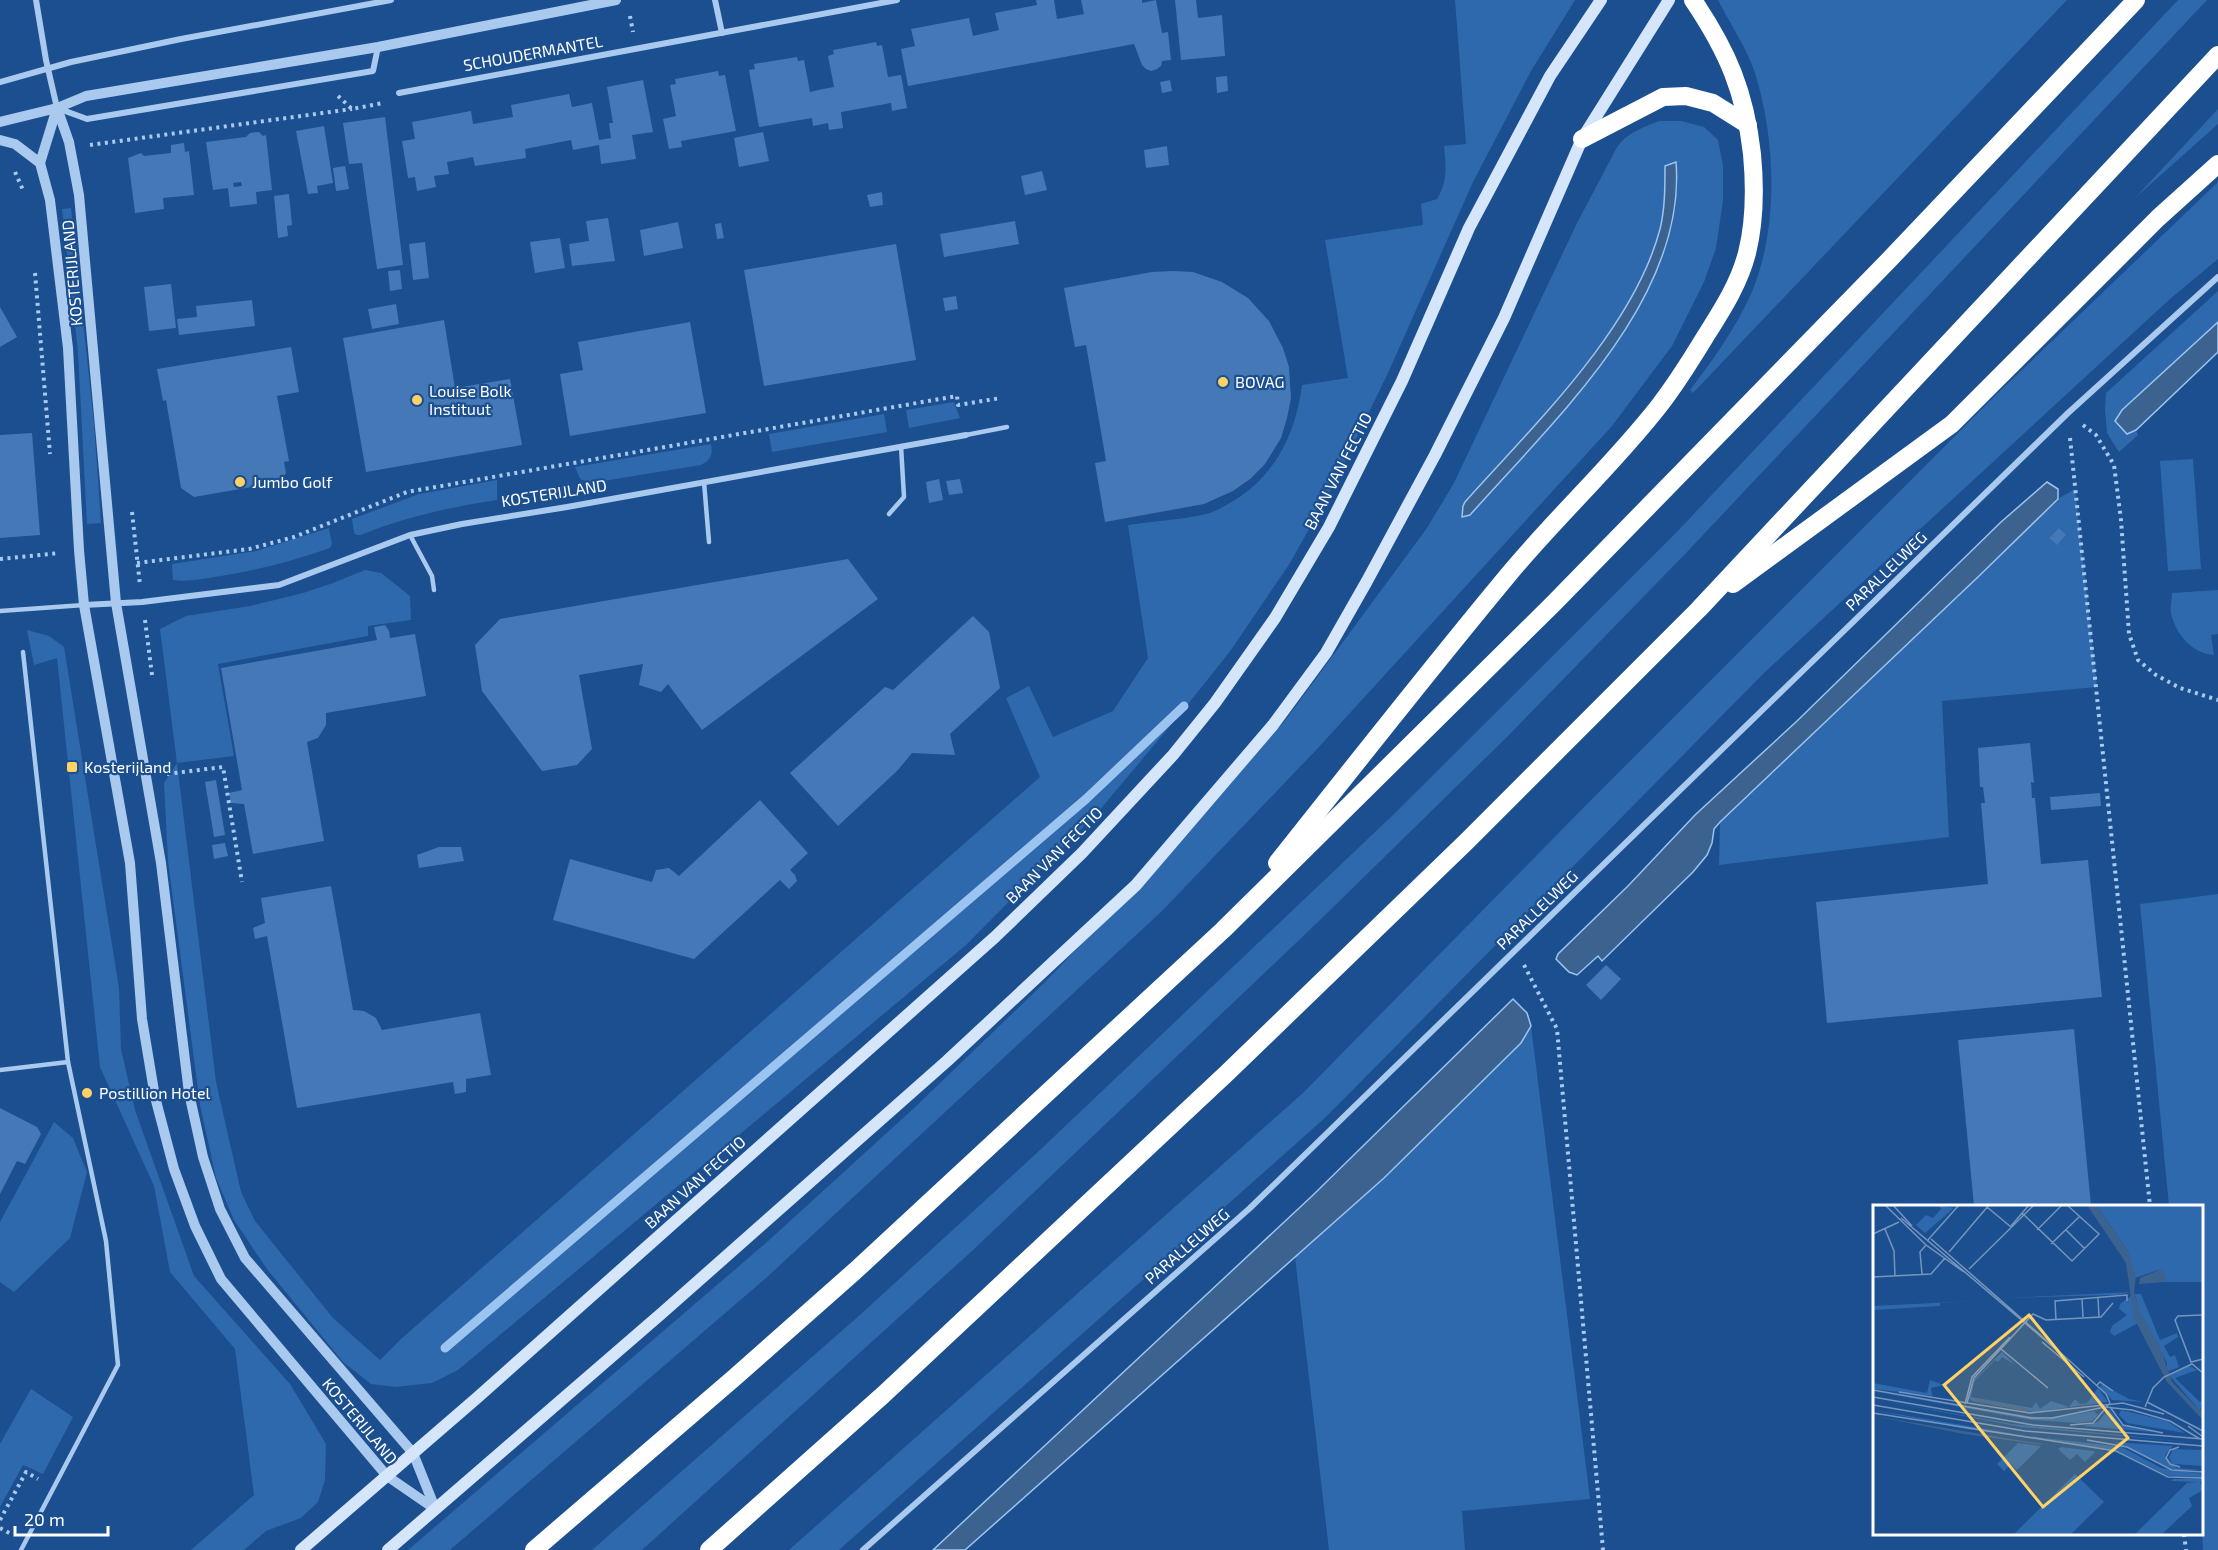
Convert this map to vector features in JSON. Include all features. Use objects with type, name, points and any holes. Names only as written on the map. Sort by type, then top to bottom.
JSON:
[{"type":"highway","points":[[1223,930],[1511,572],[1659,406],[1733,293],[1747,253],[1754,205],[1753,164],[1748,125],[1741,94],[1728,60],[1715,32],[1693,0]]},
{"type":"highway","points":[[534,1550],[855,1271],[1223,930],[1604,552],[1888,261],[2136,0]]},
{"type":"highway","points":[[709,1550],[883,1395],[1227,1073],[1474,834],[1699,609],[2218,55]]},
{"type":"highway","points":[[1582,139],[1663,97],[1686,96],[1713,103],[1748,125]]},
{"type":"highway","points":[[1699,609],[1952,424],[2158,218],[2218,164]]},
{"type":"main road","name":"BAAN VAN FECTIO","points":[[301,1550],[995,937],[1082,853],[1173,755],[1215,703],[1275,618],[1329,527],[1402,381],[1469,228],[1550,76],[1601,0]]},
{"type":"main road","points":[[388,1550],[671,1305],[930,1076],[1128,893],[1273,725],[1326,652],[1435,455],[1504,318],[1582,139],[1669,0]]},
{"type":"street","points":[[0,140],[15,144],[40,163],[57,108],[36,0]]},
{"type":"street","points":[[0,82],[48,67],[181,39],[391,0]]},
{"type":"street","name":"SCHOUDERMANTEL","points":[[0,122],[57,108],[86,96],[378,47],[616,0]]},
{"type":"street","points":[[715,0],[722,33]]},
{"type":"street","name":"SCHOUDERMANTEL","points":[[399,93],[897,0]]},
{"type":"street","points":[[57,108],[87,119],[373,71],[378,47]]},
{"type":"street","name":"KOSTERIJLAND","points":[[57,108],[69,142],[79,195],[116,603],[161,863],[189,1093],[203,1157],[220,1209],[245,1258],[413,1453],[435,1509]]},
{"type":"street","name":"KOSTERIJLAND","points":[[40,163],[50,200],[68,348],[84,605],[130,862],[142,1019],[155,1097],[174,1169],[195,1226],[221,1279],[387,1476],[435,1509]]},
{"type":"street","name":"PARALLELWEG","points":[[863,1550],[1250,1208],[2068,413],[2218,277]]},
{"type":"street","name":"KOSTERIJLAND","points":[[84,605],[142,602],[279,585],[410,535],[493,518],[966,435]]},
{"type":"lane","points":[[966,435],[1007,427]]},
{"type":"lane","points":[[889,514],[904,497],[901,446]]},
{"type":"lane","points":[[704,482],[709,542]]},
{"type":"lane","points":[[410,535],[432,576],[434,590]]},
{"type":"lane","points":[[0,611],[84,605]]},
{"type":"lane","points":[[21,1550],[118,1365],[105,1230],[68,1062],[23,652]]},
{"type":"lane","points":[[0,1070],[68,1062]]},
{"type":"path","points":[[629,10],[636,50]]},
{"type":"path","points":[[320,80],[352,108]]},
{"type":"path","points":[[89,145],[385,103],[399,93]]},
{"type":"path","points":[[8,166],[15,172],[25,194]]},
{"type":"path","points":[[138,563],[249,549],[294,537],[407,492],[957,396],[958,405],[1001,398]]},
{"type":"path","points":[[2068,413],[2096,435],[2114,465],[2130,634],[2138,660],[2156,675],[2180,688],[2218,700]]},
{"type":"path","points":[[2068,413],[2150,1205]]},
{"type":"path","points":[[0,560],[58,553]]},
{"type":"path","points":[[166,774],[223,767],[242,882]]},
{"type":"path","points":[[1516,948],[1557,1029],[1603,1550]]},
{"type":"path","points":[[0,1520],[26,1472],[54,1488]]},
{"type":"path","points":[[0,1528],[10,1534]]},
{"type":"path","points":[[2184,1535],[2186,1550]]},
{"type":"shaded area","points":[[1455,0],[1575,0],[1531,71],[1473,182],[1388,373],[1332,488],[1290,563],[1231,650],[1181,713],[1098,812],[966,945],[458,1370],[432,1383],[395,1387],[371,1384],[343,1362],[267,1269],[234,1220],[216,1178],[200,1105],[168,861],[164,783],[177,763],[216,1082],[241,1192],[255,1221],[333,1318],[380,1360],[401,1339],[1040,777],[1006,698],[1029,686],[1053,737],[1113,711],[1148,658],[1128,525],[1210,513],[1235,500],[1262,478],[1282,451],[1289,436],[1295,420],[1302,385],[1348,378],[1325,240],[1423,225],[1421,204],[1437,199],[1445,180],[1444,146],[1466,144]]},
{"type":"shaded area","points":[[1718,0],[2067,0],[1693,393],[1690,390],[1723,344],[1751,294],[1760,269],[1770,213],[1770,155],[1762,99],[1748,54]]},
{"type":"shaded area","points":[[2178,0],[2207,0],[1687,552],[1507,737],[1318,922],[972,1251],[642,1550],[592,1550],[861,1314],[1040,1150],[1394,814],[1673,536]]},
{"type":"shaded area","points":[[2218,109],[2218,124],[2135,198]]},
{"type":"shaded area","points":[[1659,121],[1681,121],[1704,127],[1718,140],[1723,166],[1723,201],[1716,248],[1704,282],[1672,346],[1612,426],[1318,748],[1162,911],[765,1279],[450,1550],[408,1550],[767,1242],[913,1109],[1043,984],[1146,877],[1284,722],[1427,528],[1454,483],[1577,223],[1616,149],[1630,135]]},
{"type":"shaded area","points":[[1676,162],[1674,213],[1660,262],[1638,309],[1609,354],[1575,398],[1470,515],[1462,517],[1465,502],[1550,409],[1605,339],[1628,303],[1647,266],[1660,229],[1664,206],[1665,166]]},
{"type":"shaded area","points":[[2218,182],[2218,259],[2170,299],[1765,672],[1326,1117],[839,1550],[789,1550],[1303,1093],[1594,797],[2000,391]]},
{"type":"shaded area","points":[[71,208],[94,424],[101,523],[87,524],[78,352],[62,209]]},
{"type":"shaded area","points":[[2218,291],[2218,322],[2118,415],[2115,421],[2130,433],[2136,430],[2138,435],[2119,452],[2107,433],[2106,393]]},
{"type":"shaded area","points":[[2218,322],[2218,352],[2136,430],[2127,434],[2115,421],[2122,410]]},
{"type":"shaded area","points":[[954,402],[960,418],[909,428],[906,410]]},
{"type":"shaded area","points":[[884,414],[887,432],[772,452],[769,434]]},
{"type":"shaded area","points":[[711,444],[710,456],[701,465],[591,483],[580,479],[575,467]]},
{"type":"shaded area","points":[[2193,459],[2201,569],[2168,571],[2160,461]]},
{"type":"shaded area","points":[[497,480],[497,500],[428,513],[361,535],[354,533],[352,519],[419,494]]},
{"type":"shaded area","points":[[2047,482],[2058,489],[2058,499],[1720,822],[1714,829],[1707,855],[1693,872],[1602,961],[1598,956],[1577,975],[1569,972],[1556,959],[1558,954],[1628,886],[1695,815],[1797,721],[2001,522]]},
{"type":"shaded area","points":[[2075,489],[2097,687],[1942,701],[1949,837],[1719,865],[1720,822],[2058,499]]},
{"type":"shaded area","points":[[329,528],[332,544],[330,548],[316,553],[245,572],[194,580],[173,580],[172,564],[256,551]]},
{"type":"shaded area","points":[[365,570],[381,573],[410,596],[411,620],[368,626],[368,636],[218,664],[234,756],[177,763],[160,629],[186,616],[250,606],[303,593]]},
{"type":"shaded area","points":[[2218,590],[2218,634],[2211,635],[2214,655],[2199,651],[2186,641],[2173,621],[2171,605],[2172,593]]},
{"type":"shaded area","points":[[27,630],[49,636],[64,647],[119,988],[121,1049],[135,1110],[194,1276],[290,1384],[326,1444],[325,1480],[318,1502],[301,1518],[266,1531],[244,1550],[191,1550],[254,1495],[235,1349],[170,1272],[154,1186],[100,1067],[57,658],[34,665]]},
{"type":"shaded area","points":[[2218,894],[2218,1550],[2203,1550],[2202,1535],[2203,1205],[2169,1205],[2140,904]]},
{"type":"shaded area","points":[[1513,999],[1527,1013],[1531,1026],[1521,1043],[1384,1178],[965,1550],[933,1550],[1312,1196]]},
{"type":"shaded area","points":[[1531,1026],[1590,1499],[1462,1511],[1465,1550],[1329,1550],[1295,1257],[1384,1178],[1520,1043]]},
{"type":"shaded area","points":[[54,1122],[73,1138],[87,1172],[70,1238],[14,1292],[0,1282],[0,1222]]},
{"type":"shaded area","points":[[31,1389],[73,1417],[43,1474],[23,1465],[0,1507],[0,1444]]},
{"type":"building","points":[[1036,0],[1054,0],[1057,19],[1084,14],[1081,0],[1142,0],[1142,3],[1156,0],[1162,33],[1168,32],[1171,60],[1162,61],[1161,66],[1157,69],[1151,71],[1146,69],[1142,65],[1134,44],[908,86],[901,49],[915,46],[911,29],[969,18],[973,36],[999,30],[995,13],[1037,5]]},
{"type":"building","points":[[1175,0],[1196,0],[1198,18],[1222,15],[1225,56],[1181,60]]},
{"type":"building","points":[[876,42],[877,46],[882,45],[888,77],[901,75],[907,108],[892,111],[891,103],[841,112],[843,128],[829,130],[828,123],[813,126],[812,118],[759,127],[749,70],[755,69],[754,64],[797,57],[798,61],[804,60],[810,92],[834,87],[828,56],[834,54],[833,50]]},
{"type":"building","points":[[718,71],[719,76],[725,75],[736,131],[681,141],[682,147],[669,149],[663,119],[676,116],[670,85],[676,84],[675,79]]},
{"type":"building","points":[[1227,76],[1228,91],[1217,93],[1216,77]]},
{"type":"building","points":[[643,80],[653,132],[632,135],[636,159],[601,164],[599,145],[573,150],[571,140],[525,149],[526,158],[475,166],[473,157],[447,162],[449,174],[434,176],[436,187],[417,191],[415,177],[408,178],[402,141],[415,139],[412,122],[471,111],[473,124],[513,117],[511,105],[569,94],[572,107],[592,103],[599,140],[611,138],[609,123],[613,123],[607,87]]},
{"type":"building","points":[[1170,80],[1172,91],[1162,93],[1160,82]]},
{"type":"building","points":[[385,117],[403,265],[377,269],[362,163],[349,164],[343,123]]},
{"type":"building","points":[[324,126],[333,183],[317,186],[318,193],[308,194],[296,131]]},
{"type":"building","points":[[259,132],[263,136],[266,135],[272,190],[256,192],[257,204],[230,207],[228,188],[213,190],[206,142],[246,137],[250,133]],"holes":[[[241,182],[242,186],[234,187],[233,183]]]},
{"type":"building","points":[[763,132],[769,161],[739,167],[734,138]]},
{"type":"building","points":[[184,143],[185,152],[189,151],[194,195],[163,198],[164,209],[135,213],[128,158],[141,153],[144,156],[171,153],[171,145]]},
{"type":"building","points":[[1167,146],[1169,165],[1146,168],[1144,150]]},
{"type":"building","points":[[345,166],[349,189],[336,191],[333,168]]},
{"type":"building","points":[[1042,171],[1047,190],[1025,195],[1021,176]]},
{"type":"building","points":[[882,192],[883,205],[870,207],[867,195]]},
{"type":"building","points":[[289,194],[292,225],[287,226],[288,236],[278,238],[274,196]]},
{"type":"building","points":[[608,218],[615,261],[572,266],[569,244],[589,241],[586,221]]},
{"type":"building","points":[[1015,221],[1019,244],[944,257],[940,234]]},
{"type":"building","points":[[678,222],[683,248],[644,256],[640,230]]},
{"type":"building","points":[[721,223],[724,238],[717,239],[715,224]]},
{"type":"building","points":[[560,238],[565,268],[535,273],[530,242]]},
{"type":"building","points":[[425,242],[429,278],[413,280],[409,244]]},
{"type":"building","points":[[896,244],[916,360],[764,386],[744,270]]},
{"type":"building","points":[[400,270],[402,289],[390,291],[388,271]]},
{"type":"building","points":[[1152,272],[1193,272],[1222,282],[1248,298],[1269,321],[1283,348],[1289,367],[1291,398],[1287,418],[1281,438],[1265,464],[1233,491],[1204,504],[1105,522],[1095,463],[1106,461],[1086,345],[1075,347],[1064,288]]},
{"type":"building","points":[[171,284],[176,328],[149,331],[144,287]]},
{"type":"building","points":[[956,296],[958,309],[945,311],[943,298]]},
{"type":"building","points":[[252,300],[255,326],[179,335],[177,319],[197,317],[196,306]]},
{"type":"building","points":[[396,304],[399,324],[372,329],[368,309]]},
{"type":"building","points":[[0,307],[17,337],[0,347]]},
{"type":"building","points":[[444,320],[455,388],[510,379],[522,445],[366,472],[343,338]]},
{"type":"building","points":[[690,322],[706,413],[570,436],[560,374],[583,370],[578,342]]},
{"type":"building","points":[[291,347],[299,392],[277,396],[289,461],[284,462],[286,473],[280,482],[194,497],[181,488],[166,400],[163,401],[157,369]]},
{"type":"building","points":[[32,433],[40,535],[0,538],[0,435]]},
{"type":"building","points":[[939,479],[943,500],[929,503],[926,482]]},
{"type":"building","points":[[960,479],[963,493],[949,495],[946,481]]},
{"type":"building","points":[[2059,528],[2066,535],[2057,545],[2049,538]]},
{"type":"building","points":[[848,559],[878,599],[702,730],[668,684],[661,692],[639,685],[643,664],[579,675],[592,749],[577,765],[542,771],[482,691],[475,645],[500,619]]},
{"type":"building","points":[[973,616],[989,632],[1000,688],[950,734],[955,755],[912,753],[898,770],[838,826],[790,773],[885,687],[893,690]]},
{"type":"building","points":[[385,625],[390,638],[415,634],[426,696],[326,713],[326,725],[318,738],[307,742],[324,841],[253,854],[244,804],[231,803],[229,793],[242,790],[221,668],[377,640],[374,627]]},
{"type":"building","points":[[2030,743],[2034,783],[2031,782],[2032,798],[2035,798],[2041,864],[2088,860],[2102,997],[1827,1023],[1816,902],[1988,884],[1981,803],[1985,803],[1983,787],[1980,787],[1978,748]]},
{"type":"building","points":[[216,780],[225,835],[214,837],[205,782]]},
{"type":"building","points":[[2100,793],[2101,806],[2051,810],[2050,797]]},
{"type":"building","points":[[760,800],[808,853],[790,870],[797,881],[789,889],[780,880],[694,959],[553,920],[570,859],[652,882],[656,870],[669,868],[679,876]]},
{"type":"building","points":[[225,843],[228,856],[214,859],[212,845]]},
{"type":"building","points":[[439,847],[461,847],[464,861],[419,868],[417,855]]},
{"type":"building","points":[[331,886],[353,1010],[364,1011],[376,1018],[382,1030],[480,1013],[491,1075],[466,1079],[466,1092],[455,1094],[453,1082],[297,1108],[267,936],[255,939],[253,928],[265,923],[261,898]]},
{"type":"building","points":[[1606,965],[1621,979],[1601,1000],[1586,985]]},
{"type":"building","points":[[2074,1029],[2091,1205],[1974,1205],[1958,1040]]},
{"type":"building","points":[[0,1108],[37,1127],[41,1134],[25,1164],[17,1161],[0,1194]]},
{"type":"waterway","points":[[445,1348],[1086,799],[1184,706]]},
{"type":"place","name":"BOVAG","points":[[1223,382]]},
{"type":"place","name":"Louise Bolk Instituut","points":[[417,400]]},
{"type":"place","name":"Jumbo Golf","points":[[240,482]]},
{"type":"place","name":"Kosterijland","points":[[72,767]]},
{"type":"place","name":"Postillion Hotel","points":[[87,1093]]}]
